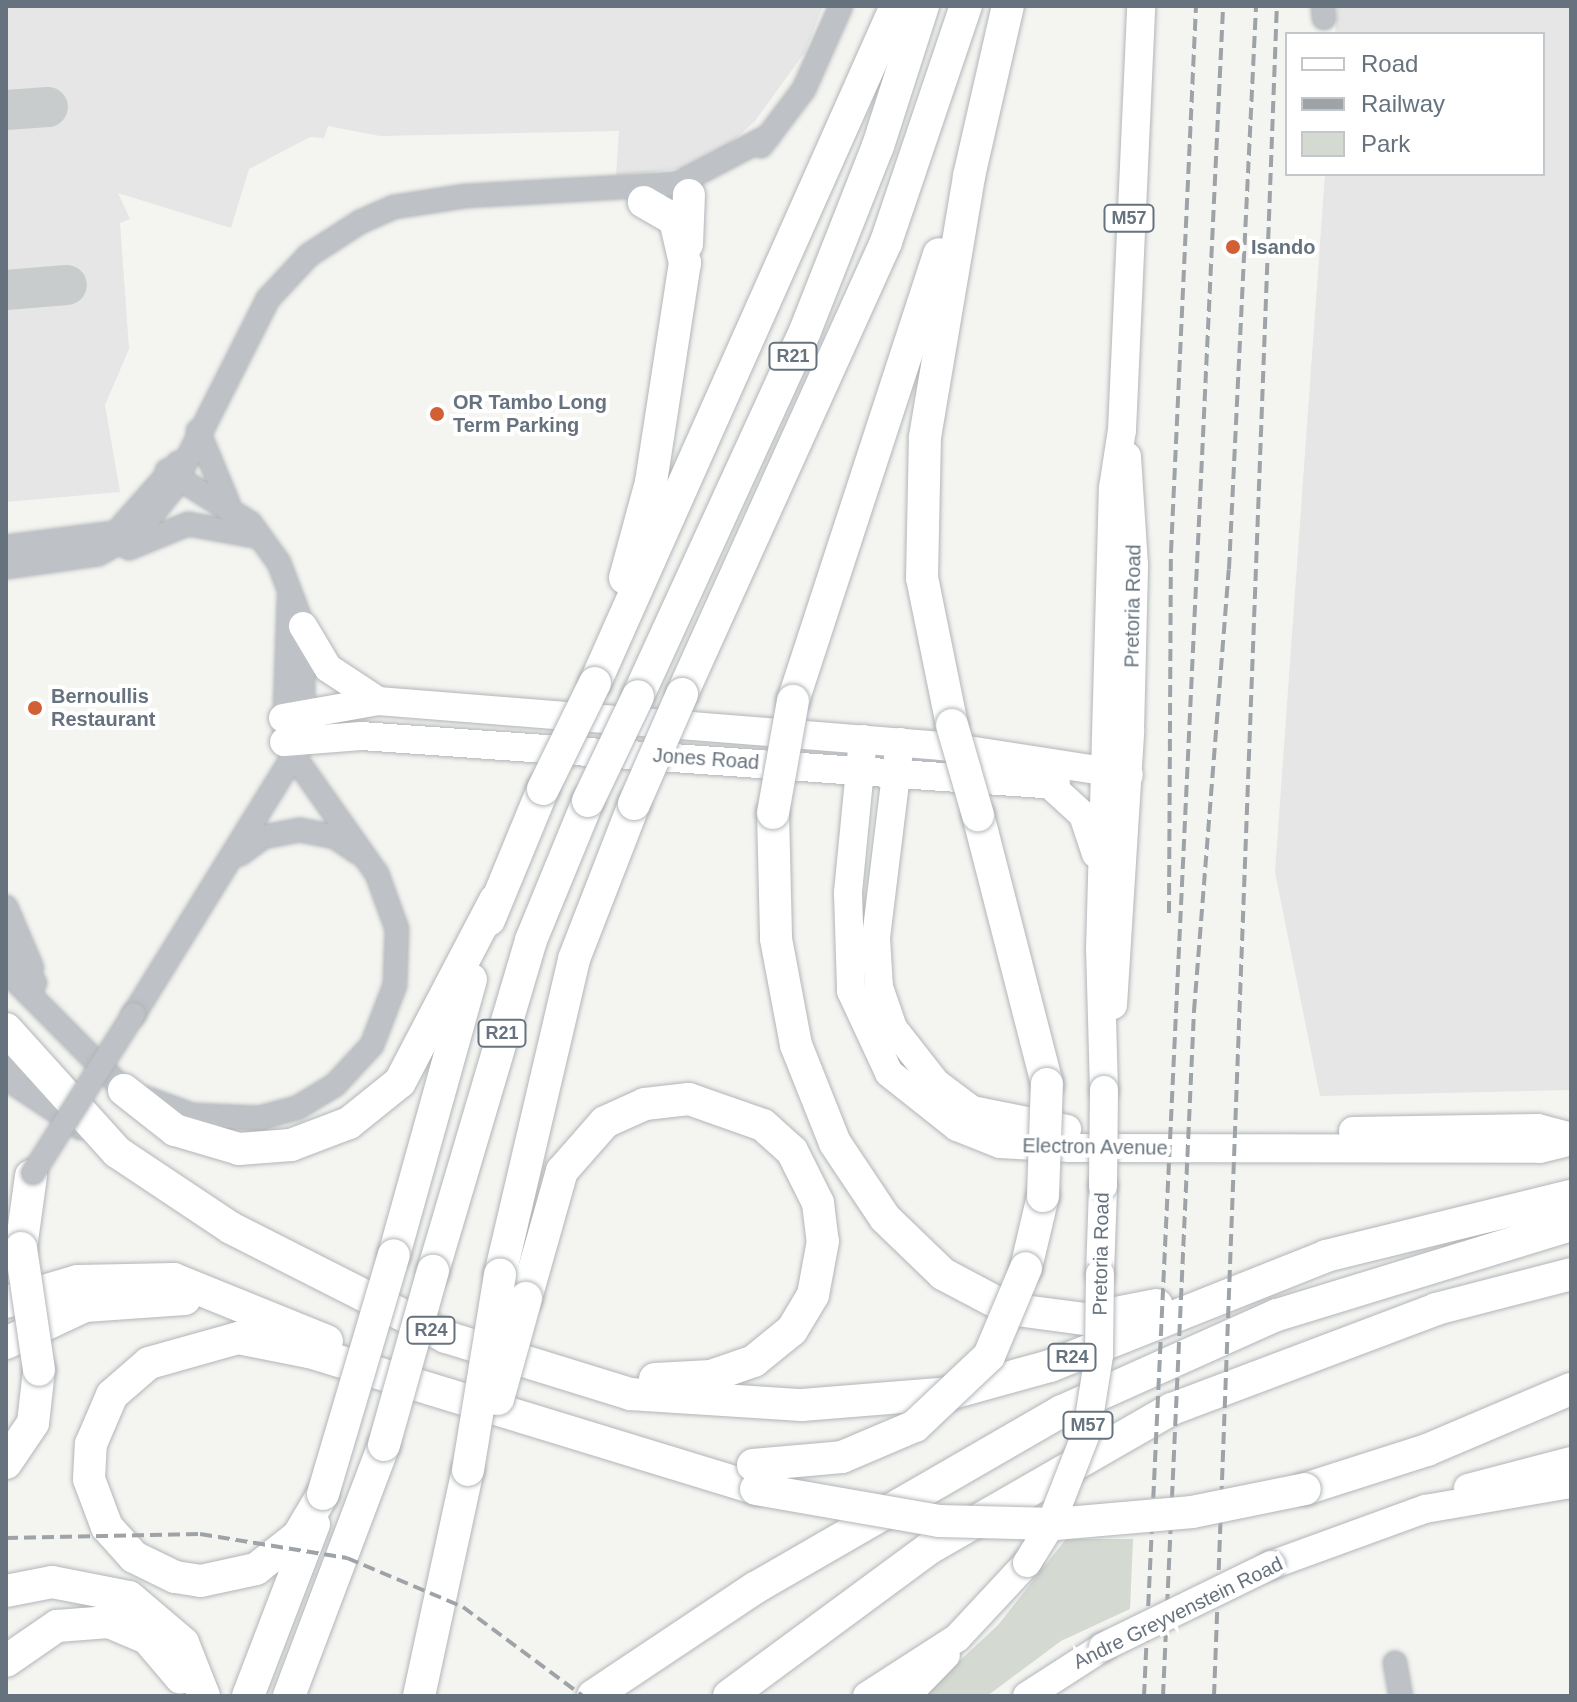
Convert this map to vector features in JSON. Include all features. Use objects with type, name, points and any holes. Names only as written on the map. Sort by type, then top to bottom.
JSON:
[{"type":"highway","points":[[124,1090],[175,1130],[239,1149],[291,1145],[349,1123],[400,1082],[495,900],[896,6]]},
{"type":"highway","name":"R21","points":[[289,1696],[384,1445],[531,940],[588,801],[805,331],[878,146],[923,6]]},
{"type":"highway","name":"R21","points":[[419,1696],[470,1478],[500,1275],[574,959],[634,804],[886,242],[966,6]]},
{"type":"highway","points":[[755,1477],[842,1457],[915,1426],[989,1356],[1026,1268],[1043,1196],[1047,1084],[926,623],[920,510],[925,437],[969,176],[1008,6]]},
{"type":"highway","points":[[969,176],[793,701],[773,813],[781,982],[814,1096],[885,1218],[963,1287],[1039,1316],[1113,1316],[1309,1253],[1409,1230]]},
{"type":"highway","points":[[601,669],[651,482],[685,251],[689,195]]},
{"type":"highway","points":[[644,202],[675,220],[685,251]]},
{"type":"highway","points":[[248,1696],[321,1500],[495,900]]},
{"type":"highway","points":[[6,1029],[117,1152]]},
{"type":"highway","points":[[470,1478],[562,1171],[590,1135],[624,1113],[669,1100],[724,1106],[780,1139],[811,1182],[823,1222],[822,1260],[804,1311],[773,1346],[711,1376],[556,1375]]},
{"type":"highway","name":"R24","points":[[117,1152],[312,1272],[446,1337],[556,1375],[630,1394],[728,1403],[857,1404],[952,1393],[1050,1366],[1290,1269],[1409,1230],[1571,1196]]},
{"type":"highway","points":[[6,1203],[32,1175]]},
{"type":"highway","points":[[6,1463],[33,1423],[39,1370],[21,1248],[32,1175]]},
{"type":"highway","points":[[593,1696],[755,1588],[1062,1411],[1277,1315],[1571,1225]]},
{"type":"highway","points":[[729,1696],[930,1548],[1172,1409],[1436,1309],[1571,1274]]},
{"type":"highway","points":[[6,1302],[59,1284],[141,1276],[203,1287],[289,1324]]},
{"type":"highway","points":[[6,1343],[85,1306],[143,1298],[186,1299],[289,1324]]},
{"type":"highway","name":"R24","points":[[289,1324],[444,1392],[608,1448],[755,1477],[924,1519],[1055,1524],[1192,1512],[1305,1489],[1414,1454],[1571,1389]]},
{"type":"highway","points":[[321,1500],[298,1536],[256,1569],[201,1581],[151,1568],[118,1544],[92,1492],[89,1463],[100,1415],[149,1363],[238,1338],[444,1392]]},
{"type":"highway","points":[[6,1591],[52,1582],[129,1597],[183,1643],[204,1696]]},
{"type":"highway","points":[[6,1661],[57,1626],[109,1622],[157,1646],[189,1696]]},
{"type":"main road","name":"Pretoria Road","points":[[906,1696],[1027,1563],[1050,1526],[1087,1431],[1099,1355],[1107,1021],[1120,961],[1118,781],[1134,565],[1122,430],[1141,6]]},
{"type":"main road","points":[[303,626],[328,668],[378,701]]},
{"type":"main road","name":"Jones Road","points":[[378,701],[900,742],[1118,781]]},
{"type":"main road","points":[[293,735],[378,701]]},
{"type":"main road","name":"Jones Road","points":[[293,735],[361,736],[1049,784],[1118,781]]},
{"type":"main road","name":"Electron Avenue","points":[[863,739],[852,841],[847,966],[858,1016],[902,1087],[978,1137],[1029,1147],[1255,1151],[1540,1149],[1571,1139]]},
{"type":"main road","name":"Electron Avenue","points":[[900,742],[876,938],[885,1009],[916,1062],[972,1110],[1045,1128],[1538,1128],[1571,1139]]},
{"type":"main road","points":[[806,766],[838,791],[852,841]]},
{"type":"main road","points":[[890,819],[909,792],[946,778]]},
{"type":"main road","name":"Pretoria Road","points":[[1107,1021],[1100,985],[1102,877],[1118,781]]},
{"type":"main road","points":[[1049,784],[1083,815],[1102,877]]},
{"type":"main road","name":"Andre Greyvenstein Road","points":[[1027,1696],[1103,1647],[1271,1565],[1425,1509],[1480,1483],[1571,1461]]},
{"type":"main road","name":"Andre Greyvenstein Road","points":[[1425,1509],[1571,1484]]},
{"type":"main road","name":"Pretoria Road","points":[[867,1696],[957,1638]]},
{"type":"street","points":[[561,195],[644,202],[689,195],[749,159],[804,89],[841,6]]},
{"type":"street","points":[[6,547],[109,542],[177,468],[268,299],[332,238],[423,201],[561,195],[677,184],[769,136]]},
{"type":"street","points":[[198,431],[209,471],[231,507]]},
{"type":"street","points":[[32,1175],[222,872],[293,735],[303,626],[261,537],[231,507],[177,468]]},
{"type":"street","points":[[6,567],[42,562],[109,542],[188,524],[261,537]]},
{"type":"street","points":[[6,971],[124,1090],[192,1115],[259,1118],[318,1097],[355,1067],[389,1010],[398,959],[394,917],[368,860],[293,735],[289,598]]},
{"type":"street","points":[[222,872],[255,841],[288,830],[335,837],[368,860]]},
{"type":"street","points":[[6,907],[41,990]]},
{"type":"street","points":[[6,947],[41,990],[72,1040]]},
{"type":"street","points":[[6,1056],[47,1074]]},
{"type":"street","points":[[6,1078],[117,1152]]},
{"type":"street","points":[[1395,1663],[1401,1696]]},
{"type":"shaded area","points":[[6,6],[823,6],[805,52],[755,121],[716,156],[686,168],[616,176],[619,131],[380,136],[328,126],[324,138],[310,137],[249,169],[231,228],[118,193],[130,219],[120,223],[129,349],[105,405],[120,492],[6,502]]},
{"type":"shaded area","points":[[1337,6],[1571,6],[1571,1090],[1320,1096],[1275,872],[1325,176],[1545,176],[1545,32],[1335,32]]},
{"type":"green space","points":[[1066,1539],[1133,1539],[1130,1609],[1061,1641],[987,1696],[922,1696],[998,1625]]},
{"type":"taxiway","points":[[6,110],[48,107]]},
{"type":"taxiway","points":[[6,290],[67,285]]},
{"type":"railway","points":[[1169,913],[1171,552],[1196,6]]},
{"type":"railway","points":[[1144,1696],[1223,6]]},
{"type":"railway","points":[[1163,1696],[1194,1011],[1229,569],[1256,6]]},
{"type":"railway","points":[[1214,1696],[1277,6]]},
{"type":"railway","points":[[6,1538],[200,1534],[347,1558],[463,1607],[583,1696]]},
{"type":"place","name":"Isando","points":[[1233,247]]},
{"type":"place","name":"OR Tambo Long Term Parking","points":[[437,414]]},
{"type":"place","name":"Bernoullis Restaurant","points":[[35,708]]}]
